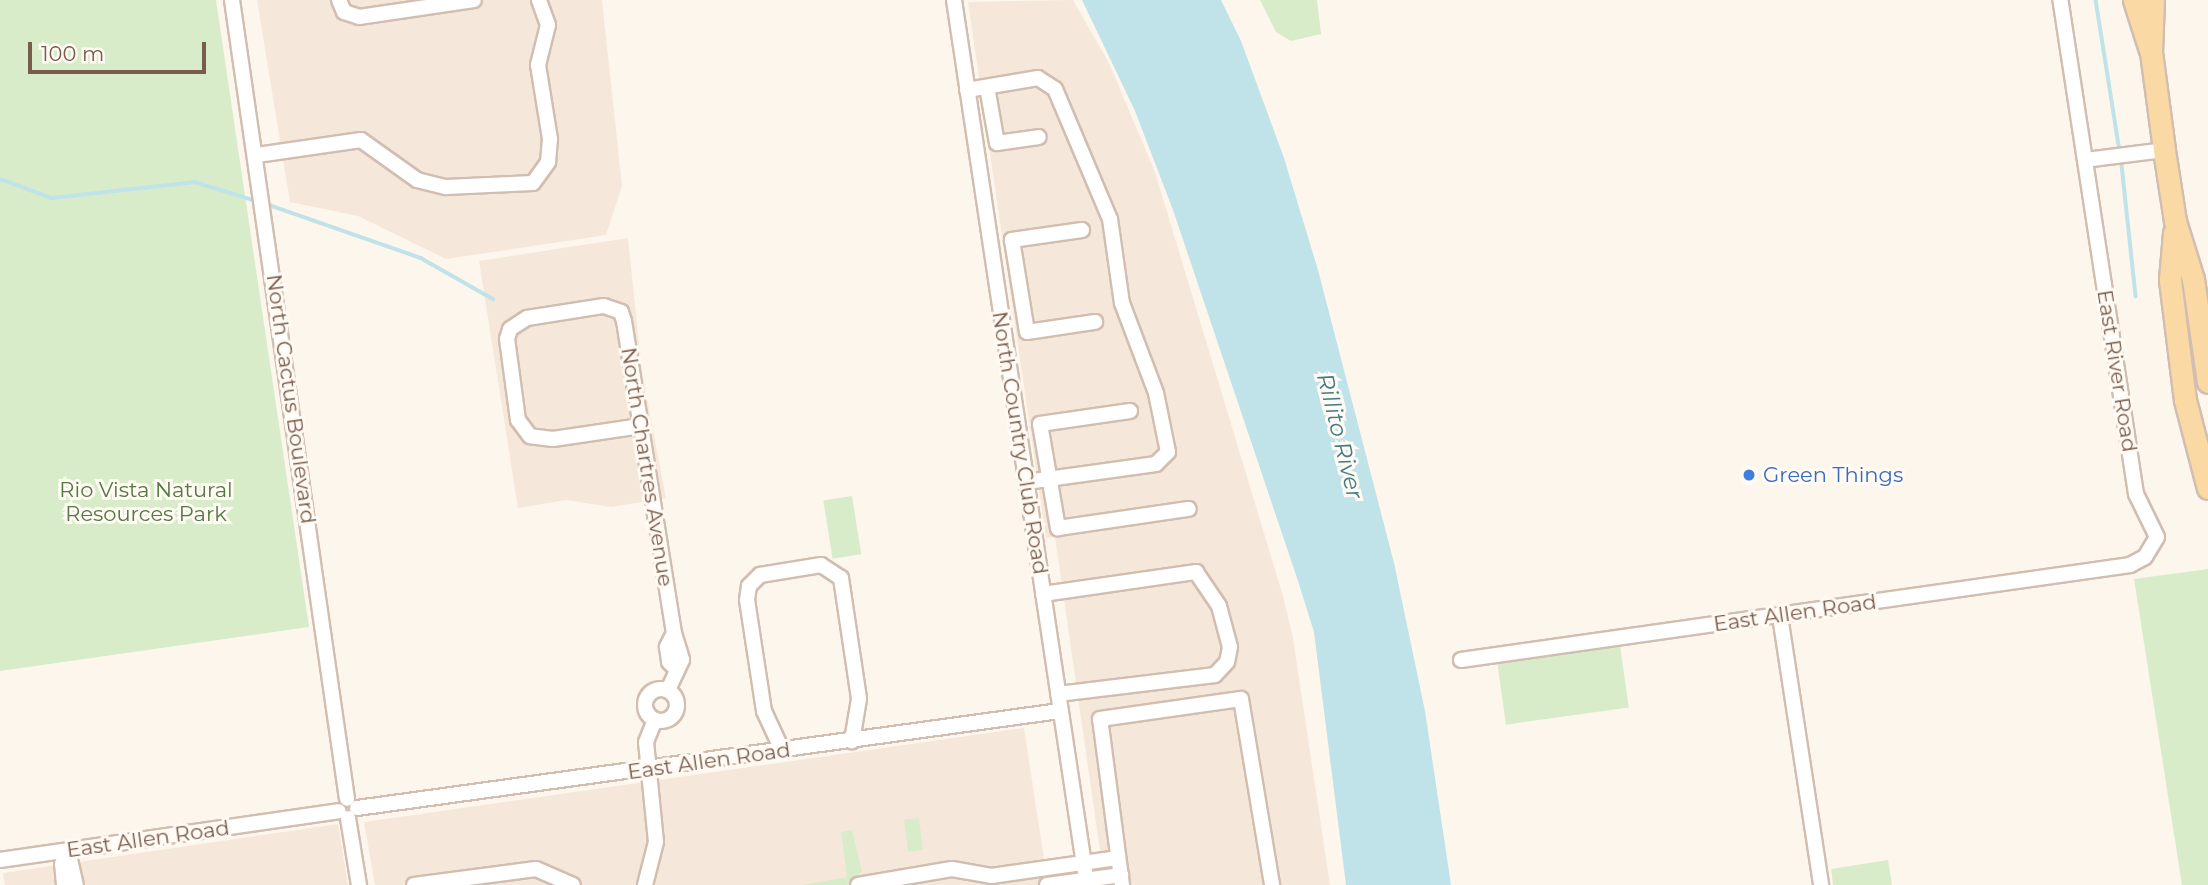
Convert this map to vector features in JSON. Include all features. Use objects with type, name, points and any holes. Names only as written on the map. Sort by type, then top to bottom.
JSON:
[{"type":"main road","points":[[2133,0],[2151,52]]},
{"type":"main road","points":[[2152,0],[2151,52],[2164,149],[2175,221],[2193,279],[2208,382]]},
{"type":"main road","points":[[2175,221],[2170,280],[2177,340],[2189,422],[2208,488]]},
{"type":"street","name":"North Cactus Boulevard","points":[[232,0],[257,155],[359,885]]},
{"type":"street","points":[[339,0],[345,16],[359,18],[474,0]]},
{"type":"street","points":[[257,155],[360,139],[417,180],[446,187],[533,183],[548,162],[550,139],[538,65],[548,25],[539,0]]},
{"type":"street","name":"North Country Club Road","points":[[954,0],[1086,882]]},
{"type":"street","name":"East River Road","points":[[2060,0],[2136,494],[2157,537],[2145,557],[2130,565]]},
{"type":"street","points":[[967,90],[1038,78],[1055,89],[1112,227],[1122,303],[1163,422],[1168,452],[1156,464],[1026,482]]},
{"type":"street","points":[[987,86],[997,143],[1039,137]]},
{"type":"street","points":[[2085,160],[2164,149]]},
{"type":"street","points":[[1082,230],[1012,240],[1027,332],[1095,322]]},
{"type":"street","points":[[996,284],[1018,282]]},
{"type":"street","name":"North Chartres Avenue","points":[[641,426],[553,439],[530,436],[518,420],[506,340],[510,329],[527,318],[612,306],[625,321],[674,633],[682,660],[675,668],[668,690],[675,697],[676,711],[665,721],[655,720]]},
{"type":"street","points":[[1130,411],[1040,424],[1058,528],[1189,509]]},
{"type":"street","points":[[782,750],[764,711],[747,600],[750,586],[760,575],[821,565],[841,578],[859,699],[852,741]]},
{"type":"street","name":"East Allen Road","points":[[1461,660],[2130,565]]},
{"type":"street","points":[[1043,594],[1196,572],[1219,606],[1230,647],[1227,662],[1215,675],[1058,694]]},
{"type":"street","points":[[1780,616],[1821,885]]},
{"type":"street","points":[[645,885],[656,842],[646,742],[655,720],[645,709],[645,698],[657,689],[668,690]]},
{"type":"street","points":[[1047,885],[1122,880],[1100,719],[1241,699],[1272,885]]},
{"type":"street","name":"East Allen Road","points":[[0,860],[347,809],[1060,711]]},
{"type":"street","points":[[64,885],[62,864],[68,851]]},
{"type":"street","points":[[68,851],[76,885]]},
{"type":"street","points":[[858,885],[952,869],[991,876],[1117,858]]},
{"type":"street","points":[[414,885],[536,869],[573,885]]},
{"type":"shaded area","points":[[257,0],[602,0],[622,186],[606,235],[446,259],[358,216],[290,202]]},
{"type":"shaded area","points":[[1073,0],[1109,63],[1155,172],[1283,596],[1293,638],[1330,885],[1105,885],[1055,537],[1046,538],[968,2]]},
{"type":"shaded area","points":[[628,238],[642,372],[666,498],[611,507],[566,500],[518,508],[479,261]]},
{"type":"shaded area","points":[[1024,728],[1048,885],[375,885],[364,822]]},
{"type":"shaded area","points":[[338,824],[348,885],[5,885],[3,873]]},
{"type":"green space","name":"Rio Vista Natural Resources Park","points":[[0,0],[216,0],[309,627],[0,671]]},
{"type":"green space","points":[[1260,0],[1317,0],[1321,34],[1291,41],[1276,32]]},
{"type":"green space","points":[[852,496],[861,554],[833,559],[823,501]]},
{"type":"green space","points":[[2208,569],[2208,885],[2182,885],[2134,579]]},
{"type":"green space","points":[[1620,645],[1629,707],[1506,725],[1497,662]]},
{"type":"green space","points":[[919,818],[923,850],[908,852],[904,820]]},
{"type":"green space","points":[[852,830],[862,871],[847,885],[801,885],[847,877],[841,832]]},
{"type":"green space","points":[[1888,860],[1892,885],[1833,885],[1831,869]]},
{"type":"water","name":"Rillito River","points":[[1082,0],[1221,0],[1241,41],[1284,158],[1318,270],[1394,563],[1425,711],[1451,885],[1346,885],[1314,632],[1173,210],[1135,111]]},
{"type":"waterway","points":[[2096,0],[2119,146]]},
{"type":"waterway","points":[[2122,165],[2136,296]]},
{"type":"waterway","points":[[0,179],[52,198],[195,182],[256,201]]},
{"type":"waterway","points":[[266,204],[421,258],[493,299]]},
{"type":"place","name":"Green Things","points":[[1749,475]]}]
